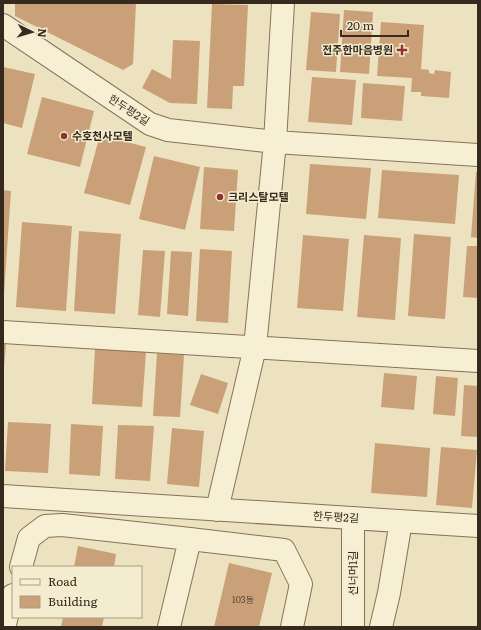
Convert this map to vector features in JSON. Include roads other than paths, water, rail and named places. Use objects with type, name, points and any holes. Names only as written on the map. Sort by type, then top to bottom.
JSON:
[{"type":"street","points":[[217,510],[255,347],[275,142],[283,3]]},
{"type":"street","name":"한두평2길","points":[[3,26],[150,124],[168,130],[275,142],[478,155]]},
{"type":"street","points":[[3,332],[478,361]]},
{"type":"street","name":"한두평2길","points":[[4,496],[478,526]]},
{"type":"street","name":"선너머1길","points":[[353,518],[353,627]]},
{"type":"street","points":[[381,627],[389,593],[401,521]]},
{"type":"street","points":[[21,566],[29,538],[45,526],[62,525],[284,550],[301,584],[292,627]]},
{"type":"street","points":[[169,627],[190,539]]},
{"type":"street","points":[[4,627],[12,599]]},
{"type":"place","name":"전주한마음병원","points":[[402,50]]},
{"type":"place","name":"수호천사모텔","points":[[64,136]]},
{"type":"place","name":"크리스탈모텔","points":[[220,197]]}]
